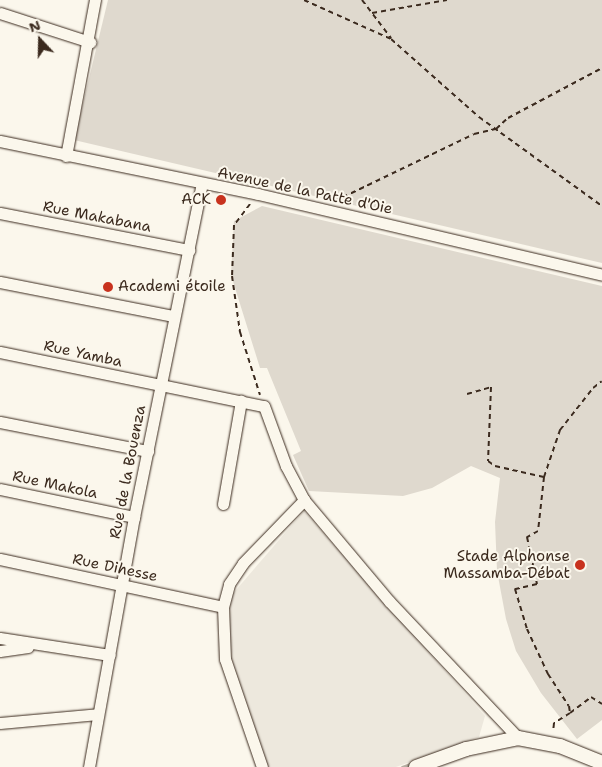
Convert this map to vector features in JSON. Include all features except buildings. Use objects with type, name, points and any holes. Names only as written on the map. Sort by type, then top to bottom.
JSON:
[{"type":"street","points":[[66,156],[90,42],[91,1]]},
{"type":"street","points":[[0,13],[90,42]]},
{"type":"street","name":"Avenue de la Patte d'Oie","points":[[0,141],[258,194],[602,275]]},
{"type":"street","name":"Rue de la Bouenza","points":[[88,767],[134,517],[202,184]]},
{"type":"street","name":"Rue Makabana","points":[[0,213],[189,250]]},
{"type":"street","points":[[0,282],[174,316]]},
{"type":"street","name":"Rue Yamba","points":[[0,352],[264,406]]},
{"type":"street","points":[[223,504],[241,401]]},
{"type":"street","points":[[264,406],[286,466],[304,500],[390,600],[518,738]]},
{"type":"street","points":[[0,422],[148,451]]},
{"type":"street","name":"Rue Makola","points":[[0,489],[134,517]]},
{"type":"street","points":[[262,767],[225,659],[223,607],[229,584],[244,563],[304,500]]},
{"type":"street","name":"Rue Dihesse","points":[[0,559],[223,607]]},
{"type":"street","points":[[0,638],[110,655]]},
{"type":"street","points":[[0,650],[39,645]]},
{"type":"street","points":[[0,723],[98,714]]},
{"type":"street","points":[[416,767],[466,748],[518,738],[552,744],[602,763]]},
{"type":"path","points":[[304,0],[391,39]]},
{"type":"path","points":[[362,0],[391,39],[496,129],[602,206]]},
{"type":"path","points":[[372,13],[447,0]]},
{"type":"path","points":[[319,209],[474,134],[496,129],[508,118],[602,68]]},
{"type":"path","points":[[258,194],[234,225],[232,276],[240,332],[264,406]]},
{"type":"path","points":[[570,713],[527,630],[515,589],[536,584],[527,537],[538,531],[544,477],[560,430],[593,388],[602,381]]},
{"type":"path","points":[[467,394],[491,387],[488,461],[495,466],[544,477]]},
{"type":"path","points":[[552,744],[554,723],[591,697],[602,704]]},
{"type":"shaded area","points":[[108,0],[602,0],[602,263],[74,140]]},
{"type":"shaded area","points":[[262,206],[602,286],[602,720],[577,739],[541,693],[516,651],[506,619],[497,571],[495,522],[500,478],[471,466],[432,488],[403,496],[309,491],[293,455],[301,451],[267,368],[260,368],[231,275],[234,221]]},
{"type":"shaded area","points":[[304,511],[485,716],[479,737],[396,767],[268,767],[235,679],[229,653],[230,597]]},
{"type":"waterway","points":[[402,767],[413,763]]},
{"type":"place","name":"ACK","points":[[221,200]]},
{"type":"place","name":"Academi étoile","points":[[108,287]]},
{"type":"place","name":"Stade Alphonse Massamba-Débat","points":[[580,565]]}]
